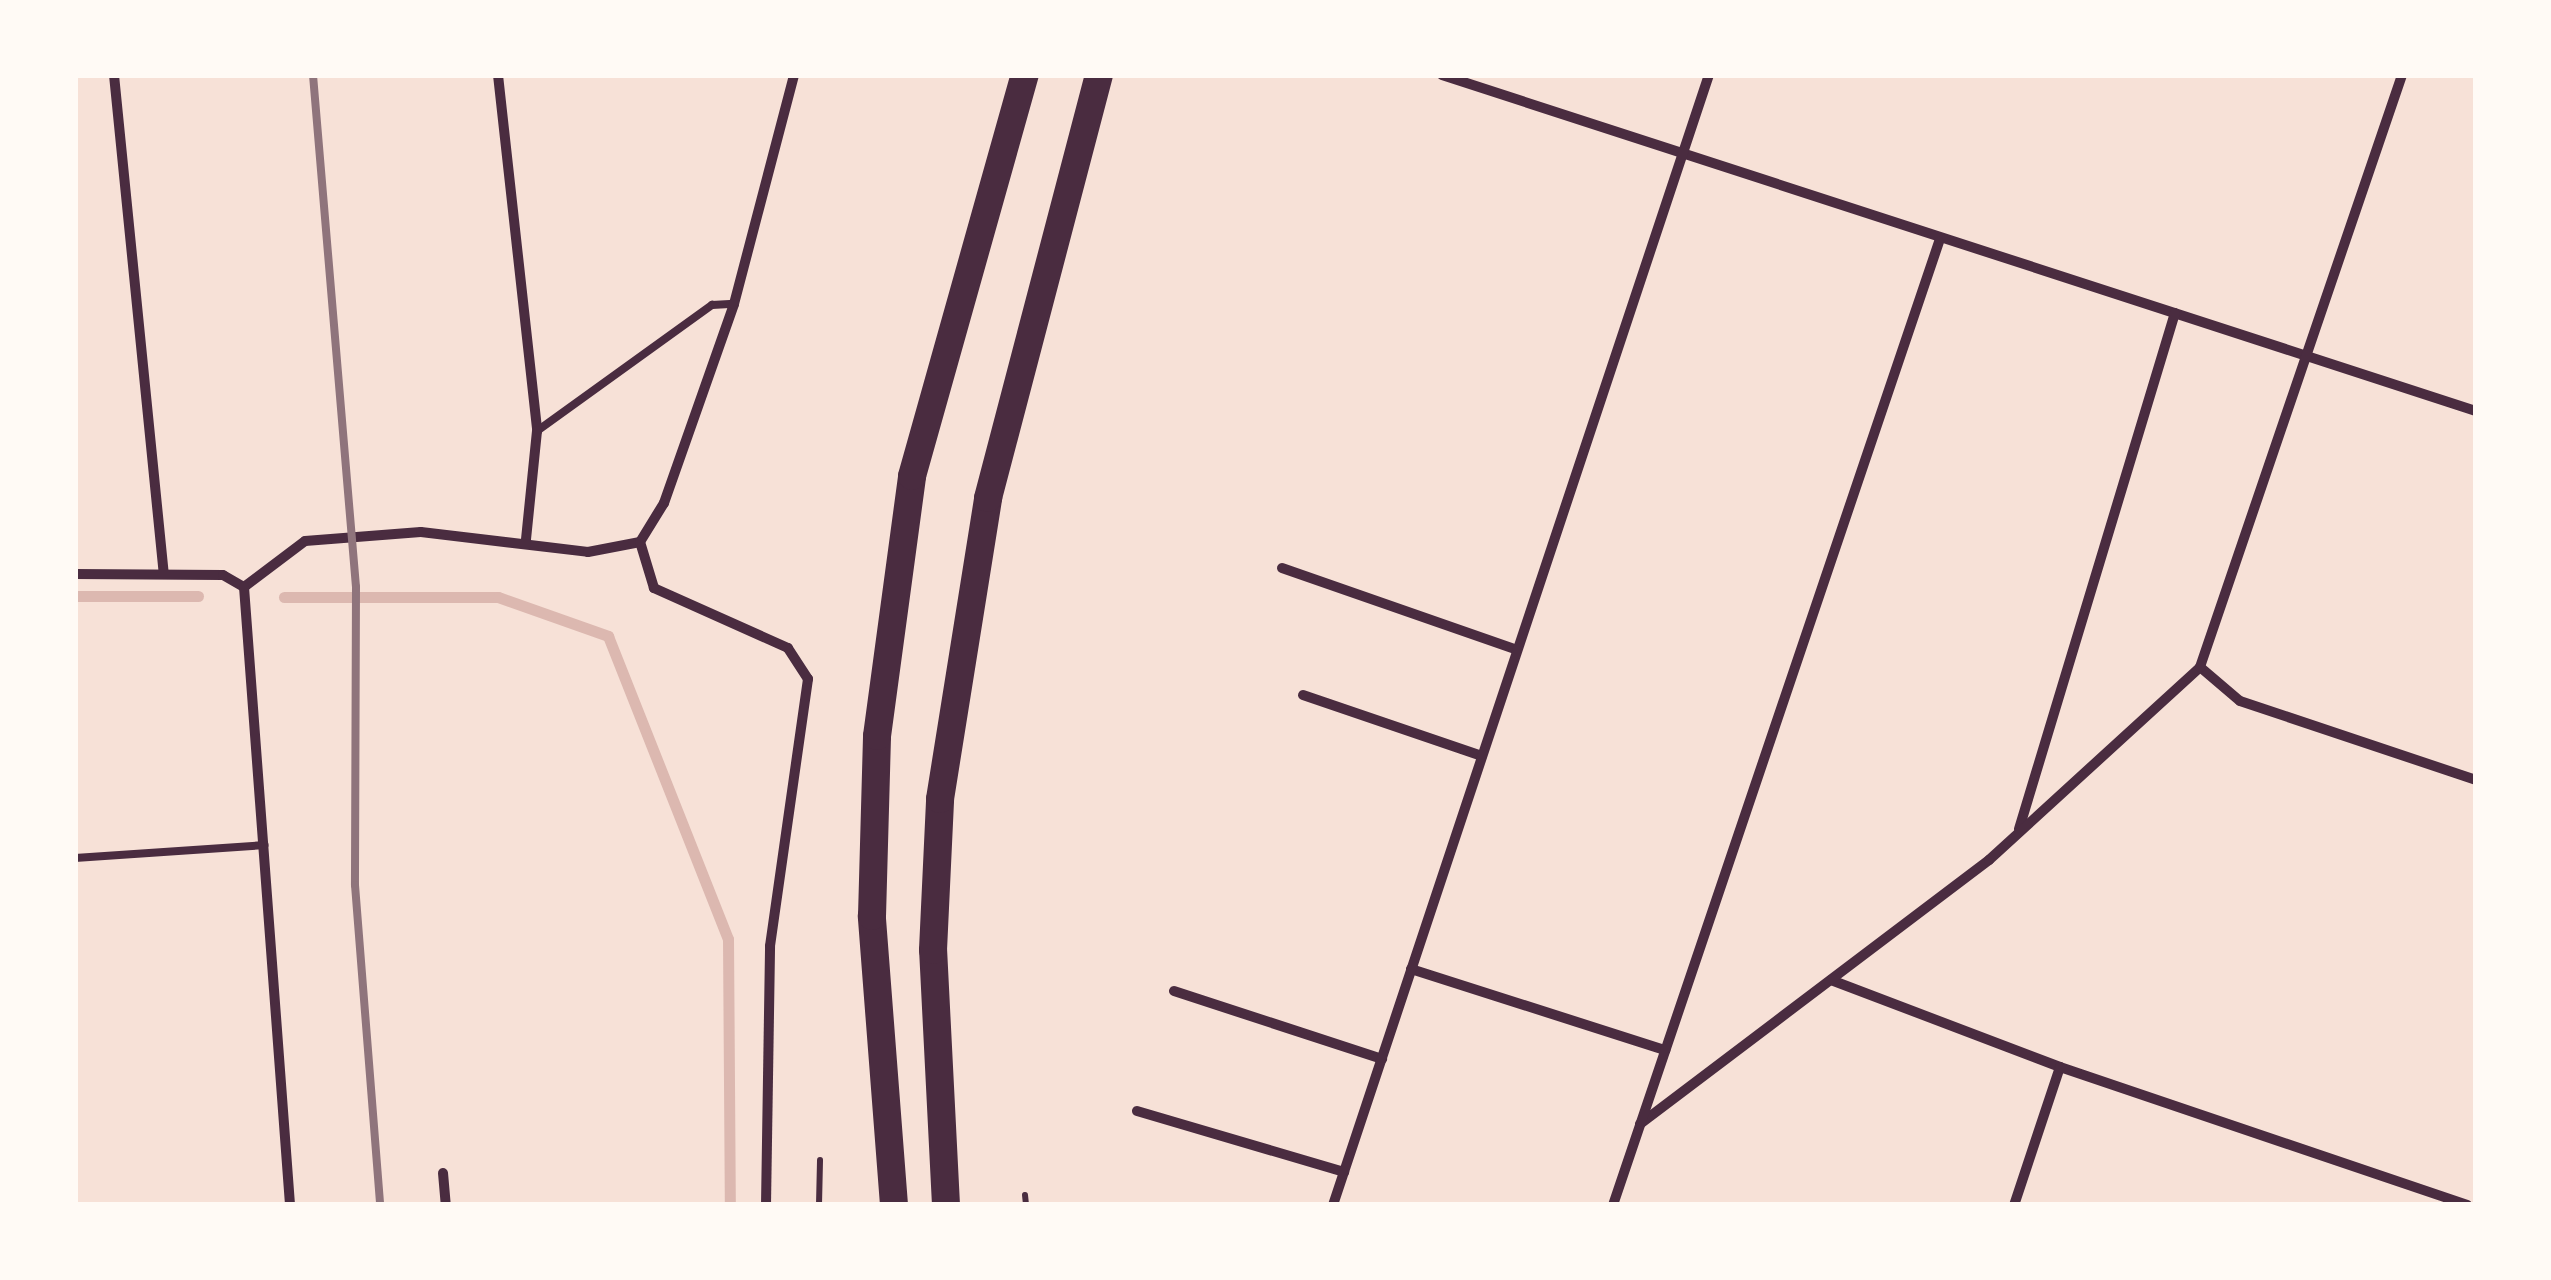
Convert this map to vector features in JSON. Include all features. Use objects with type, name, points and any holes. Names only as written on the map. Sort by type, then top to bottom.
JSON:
[{"type":"highway","points":[[894,1205],[872,916],[876,736],[912,476],[1025,75]]},
{"type":"highway","points":[[946,1205],[933,950],[943,780],[988,498],[1099,75]]},
{"type":"street","points":[[114,75],[164,572]]},
{"type":"street","points":[[498,75],[537,431],[526,540]]},
{"type":"street","points":[[766,1205],[770,946],[808,679],[788,648],[654,588],[640,542],[734,304],[794,75]]},
{"type":"street","points":[[1442,75],[1939,242],[2309,354],[2476,412]]},
{"type":"street","points":[[1333,1205],[1708,75]]},
{"type":"street","points":[[1640,1124],[1831,980],[2018,830],[2200,666],[2402,75]]},
{"type":"street","points":[[1614,1205],[1939,242]]},
{"type":"street","points":[[2018,830],[2175,313]]},
{"type":"street","points":[[244,587],[305,541],[421,532],[526,540],[588,552],[640,542]]},
{"type":"street","points":[[1282,568],[1517,650]]},
{"type":"street","points":[[75,574],[223,575],[244,587]]},
{"type":"street","points":[[244,587],[290,1205]]},
{"type":"street","points":[[2200,666],[2240,702],[2476,780]]},
{"type":"street","points":[[1302,695],[1482,756]]},
{"type":"street","points":[[1412,969],[1666,1050]]},
{"type":"street","points":[[1831,980],[2060,1067],[2467,1205]]},
{"type":"street","points":[[1174,991],[1382,1059]]},
{"type":"street","points":[[2014,1205],[2060,1067]]},
{"type":"street","points":[[1137,1111],[1344,1172]]},
{"type":"street","points":[[442,1173],[446,1205]]},
{"type":"lane","points":[[537,431],[712,305],[734,304]]},
{"type":"lane","points":[[75,858],[266,845]]},
{"type":"path","points":[[819,1205],[820,1160]]},
{"type":"path","points":[[1025,1195],[1026,1205]]},
{"type":"waterway","points":[[75,596],[198,596]]},
{"type":"waterway","points":[[284,597],[498,597],[608,636],[728,939],[730,1205]]},
{"type":"railway","points":[[313,75],[356,587],[355,885],[380,1205]]}]
